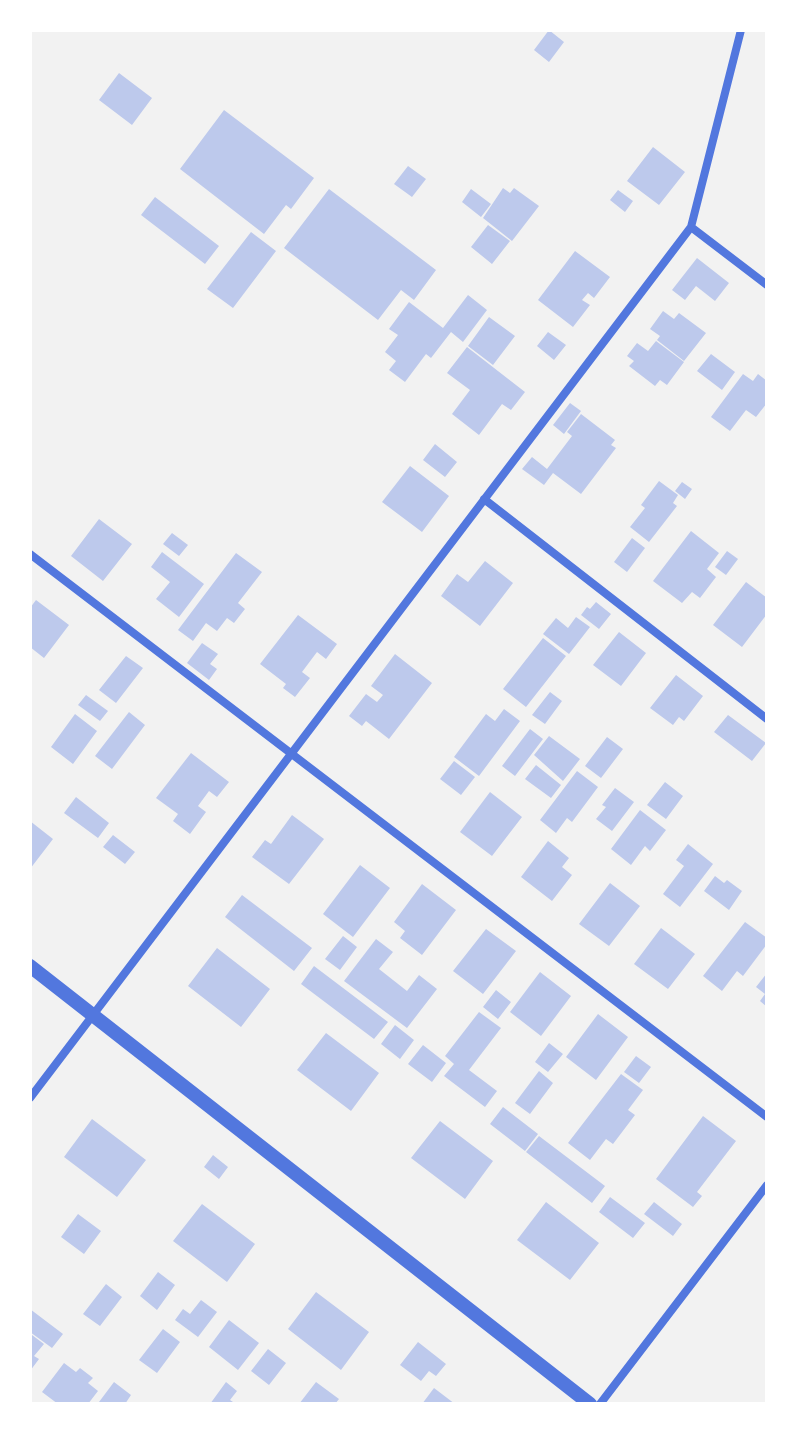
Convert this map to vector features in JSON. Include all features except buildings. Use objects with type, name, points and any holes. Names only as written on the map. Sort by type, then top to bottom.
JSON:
[{"type":"street","points":[[30,1098],[691,227],[741,30]]},
{"type":"street","points":[[691,227],[767,285]]},
{"type":"street","points":[[484,499],[767,719]]},
{"type":"street","points":[[30,554],[767,1117]]},
{"type":"street","points":[[30,966],[590,1404]]},
{"type":"street","points":[[600,1404],[767,1185]]}]
